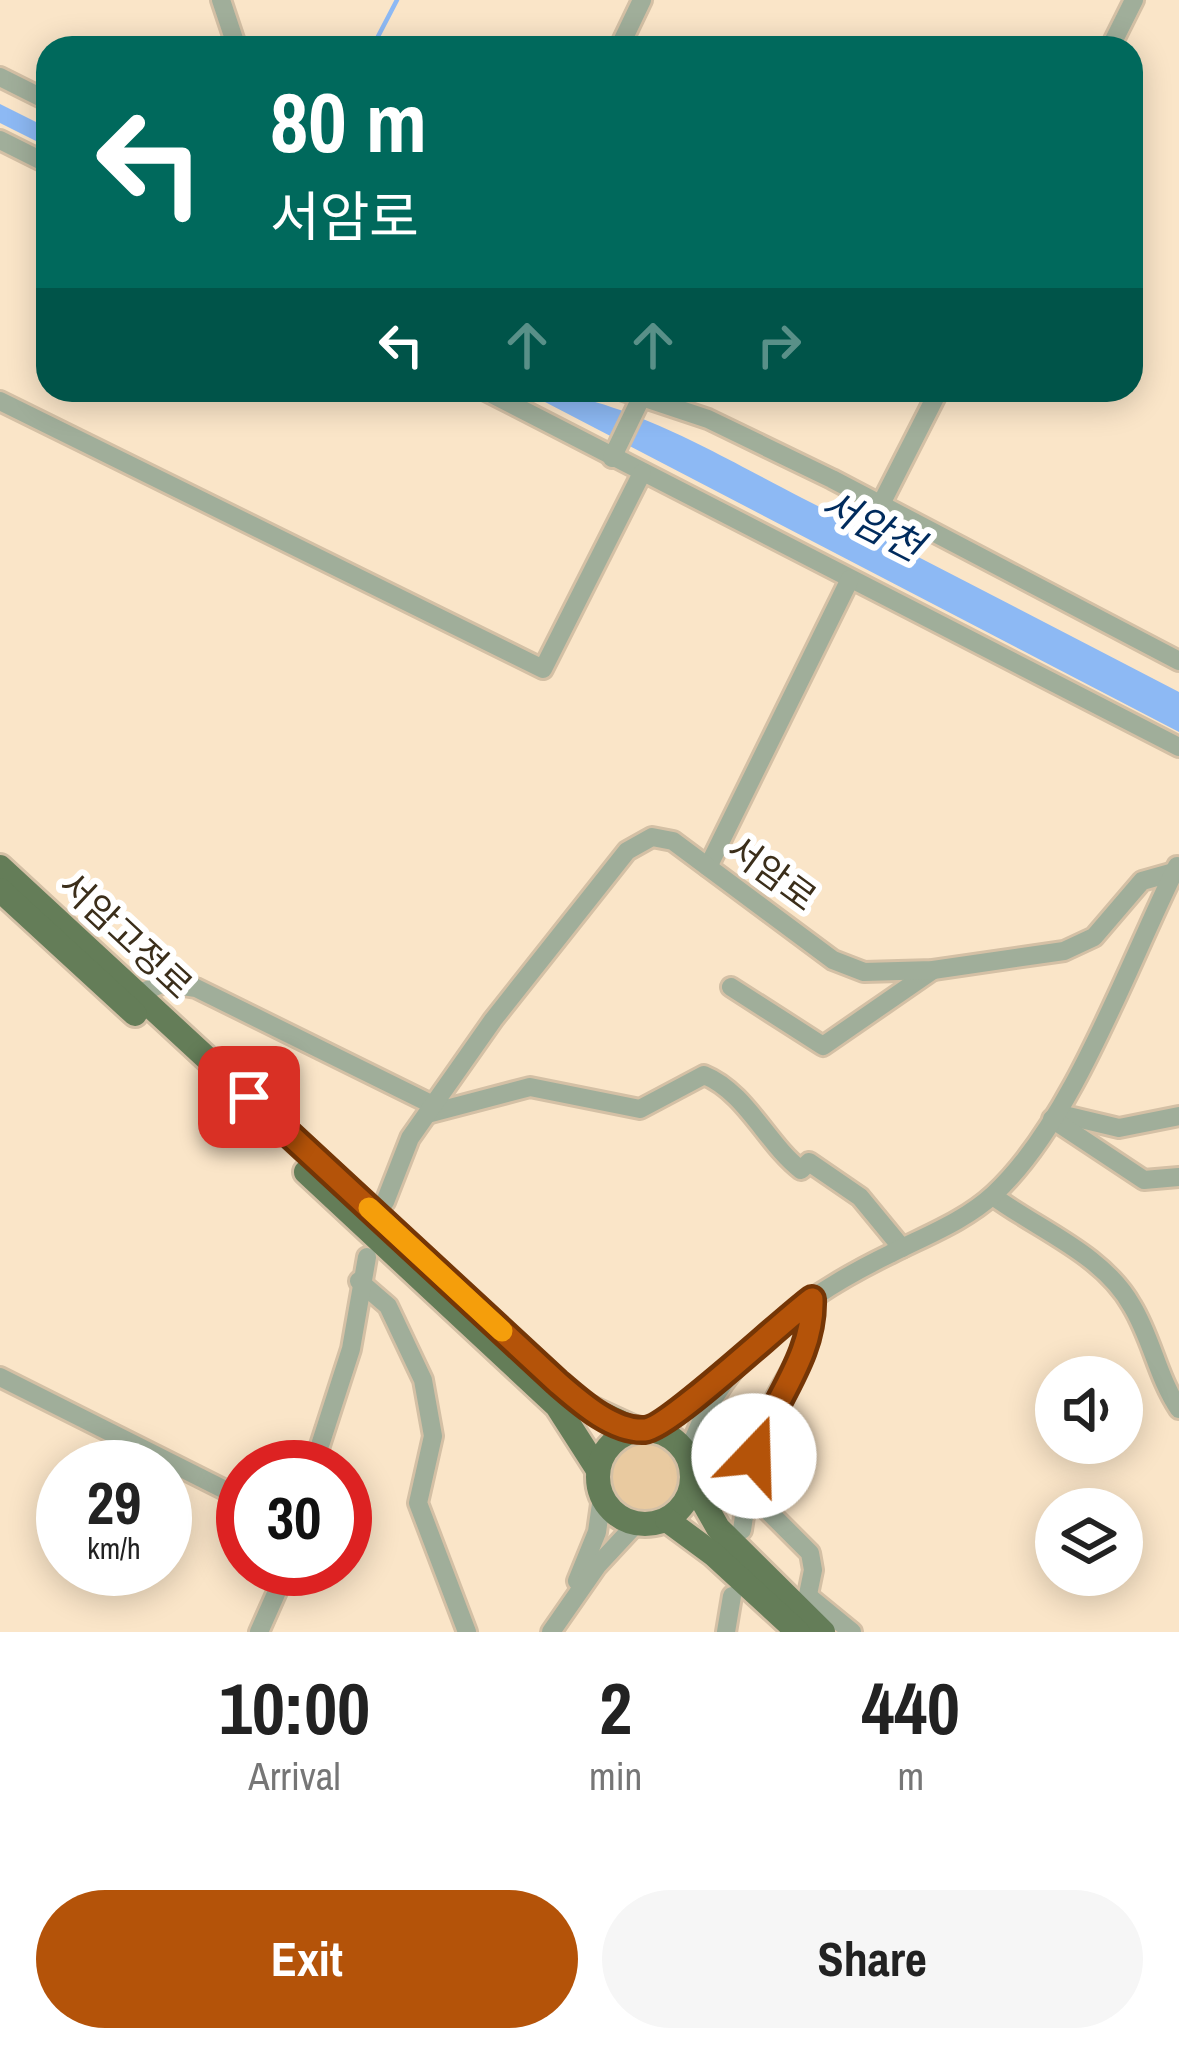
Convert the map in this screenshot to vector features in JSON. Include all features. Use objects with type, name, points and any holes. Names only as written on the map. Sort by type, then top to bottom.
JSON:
[{"type":"main road","name":"서암고정로","points":[[0,867],[557,1382],[585,1406],[644,1430]]},
{"type":"main road","name":"서암고정로","points":[[0,890],[529,1378],[572,1425],[598,1469]]},
{"type":"main road","points":[[693,1484],[680,1510],[667,1520],[636,1524],[622,1519],[602,1497],[598,1469],[610,1444],[644,1430],[666,1434],[688,1455],[693,1484],[718,1528],[808,1618]]},
{"type":"main road","points":[[667,1520],[808,1618]]},
{"type":"street","points":[[221,0],[233,36]]},
{"type":"street","points":[[626,36],[643,0]]},
{"type":"street","points":[[1116,36],[1134,0]]},
{"type":"street","points":[[0,76],[36,95]]},
{"type":"street","points":[[0,140],[36,158]]},
{"type":"street","points":[[0,401],[543,669],[642,473]]},
{"type":"street","points":[[509,402],[1179,747]]},
{"type":"street","points":[[614,453],[639,402]]},
{"type":"street","points":[[643,402],[708,419],[1179,661]]},
{"type":"street","points":[[881,505],[933,402]]},
{"type":"street","points":[[708,867],[850,579]]},
{"type":"street","name":"서암로","points":[[433,1110],[493,1020],[627,850],[644,839],[662,837],[850,970],[933,970],[1080,946],[1108,922],[1142,881],[1177,867]]},
{"type":"street","name":"서암로","points":[[688,1455],[709,1403],[746,1352],[812,1299],[993,1196],[1054,1115],[1177,867]]},
{"type":"street","points":[[731,987],[823,1046],[933,970]]},
{"type":"street","points":[[138,994],[164,983],[196,988],[433,1110],[530,1088],[640,1109],[704,1075],[732,1096],[786,1158],[802,1170],[809,1162],[860,1197],[902,1248]]},
{"type":"street","points":[[386,1202],[401,1153],[433,1110]]},
{"type":"street","points":[[1054,1115],[1119,1128],[1179,1116]]},
{"type":"street","points":[[1054,1115],[1144,1180],[1179,1177]]},
{"type":"street","points":[[993,1196],[1088,1258],[1120,1288],[1139,1318],[1156,1370],[1179,1408]]},
{"type":"street","points":[[322,1440],[351,1349],[359,1281],[367,1257]]},
{"type":"street","points":[[359,1281],[388,1306],[423,1380],[433,1436],[418,1503],[466,1632]]},
{"type":"street","points":[[742,1530],[770,1409],[806,1352],[812,1299]]},
{"type":"street","points":[[644,1430],[746,1352]]},
{"type":"street","points":[[0,1377],[216,1485]]},
{"type":"street","points":[[748,1491],[810,1553],[808,1618],[852,1632]]},
{"type":"street","points":[[556,1625],[597,1532],[602,1497]]},
{"type":"street","points":[[556,1625],[636,1524]]},
{"type":"street","points":[[259,1632],[275,1596]]},
{"type":"street","points":[[726,1632],[732,1596]]},
{"type":"shaded area","points":[[645,1442],[670,1452],[680,1477],[670,1502],[645,1512],[620,1502],[610,1477],[620,1452]]},
{"type":"water","points":[[0,104],[36,122],[36,141],[0,123]]},
{"type":"water","points":[[545,402],[595,402],[666,429],[1179,692],[1179,732]]},
{"type":"waterway","points":[[378,36],[397,0]]},
{"type":"slow traffic","points":[[369,1208],[502,1331]]},
{"type":"route","points":[[249,1097],[557,1382],[585,1406],[637,1430],[652,1430],[679,1411],[775,1325],[812,1299],[806,1352],[770,1409],[754,1456]]},
{"type":"water label","name":"서암천","points":[[872,525]]}]
